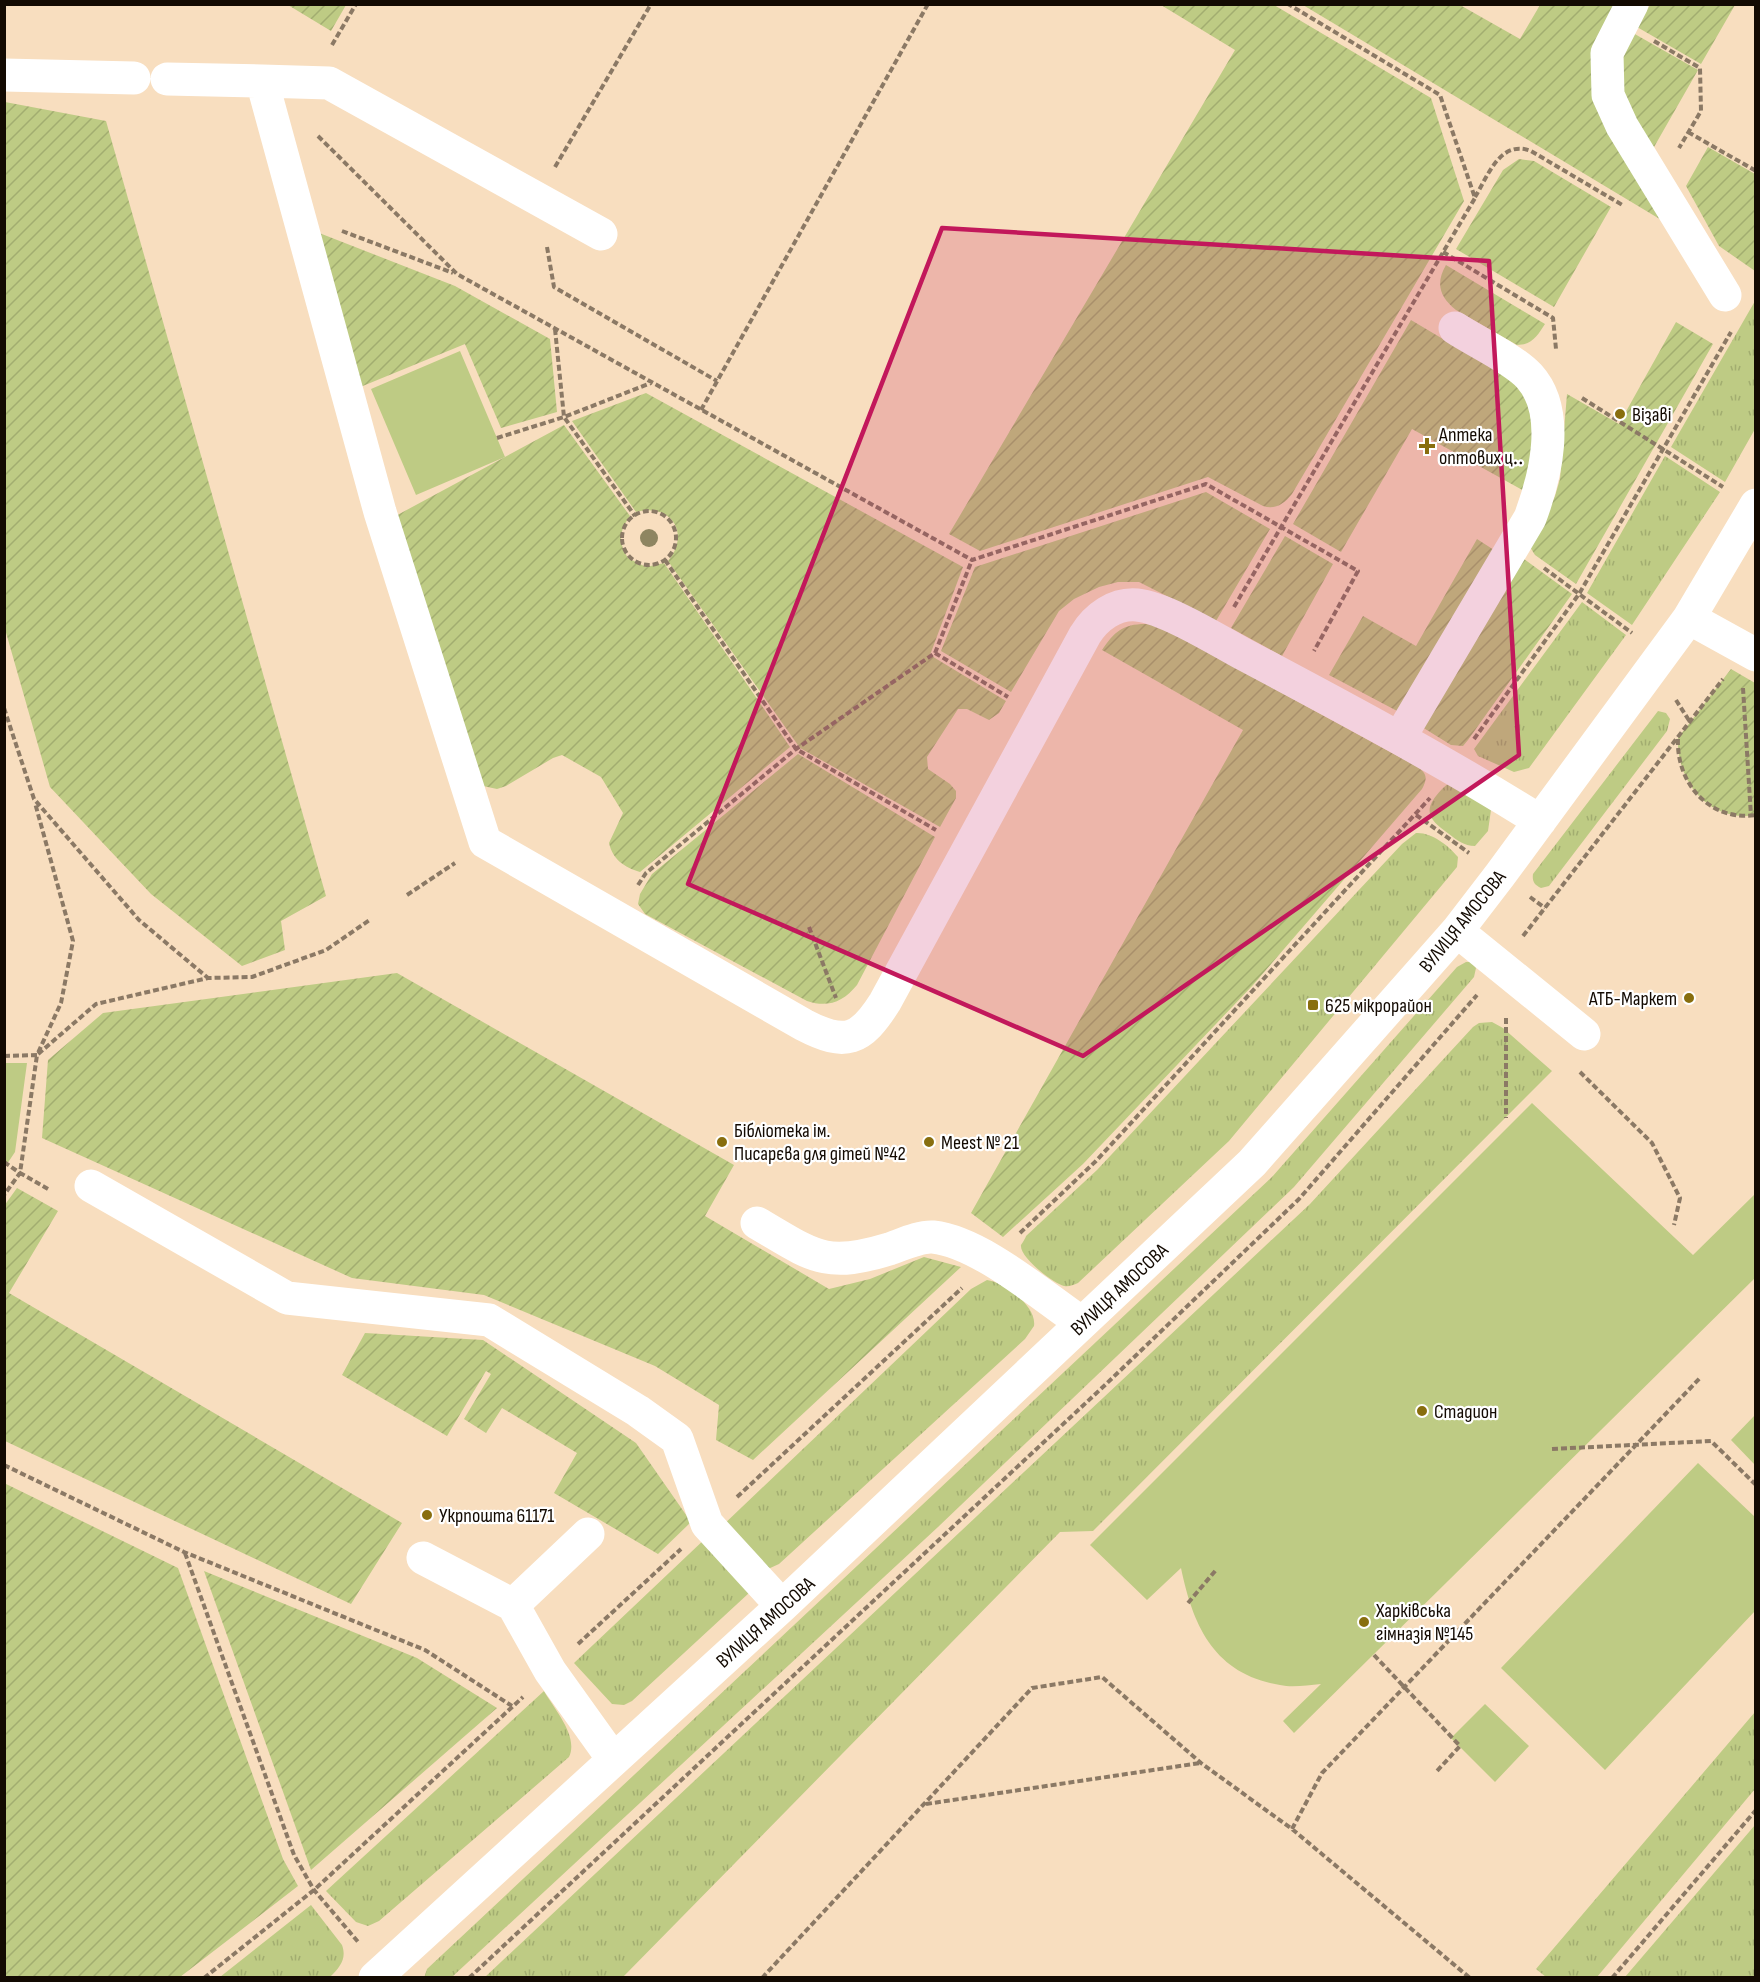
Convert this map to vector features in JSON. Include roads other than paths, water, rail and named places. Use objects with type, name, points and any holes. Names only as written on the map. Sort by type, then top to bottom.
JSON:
[{"type":"street","points":[[1627,13],[1607,53],[1607,90],[1616,114],[1725,295]]},
{"type":"street","points":[[4,75],[134,78]]},
{"type":"street","points":[[167,79],[329,83],[601,234]]},
{"type":"street","points":[[262,81],[380,512],[485,842],[811,1029],[831,1037],[852,1037],[869,1026],[885,1002],[1092,626],[1119,606],[1136,605],[1162,613],[1215,639],[1400,737],[1454,766],[1540,821]]},
{"type":"street","points":[[1400,737],[1530,518],[1544,472],[1546,431],[1542,399],[1526,373],[1455,328]]},
{"type":"street","name":"ВУЛИЦЯ АМОСОВА","points":[[375,1977],[783,1606],[1252,1162],[1457,931],[1540,821],[1689,618],[1742,498]]},
{"type":"street","points":[[1689,618],[1755,655]]},
{"type":"street","points":[[1457,931],[1584,1034]]},
{"type":"street","points":[[91,1186],[287,1299],[489,1320],[638,1411],[677,1438],[707,1524],[783,1606]]},
{"type":"street","points":[[757,1223],[812,1255],[840,1260],[867,1256],[929,1237],[951,1240],[991,1261],[1082,1323]]},
{"type":"street","points":[[513,1605],[588,1533]]},
{"type":"street","points":[[423,1558],[513,1605],[550,1671],[613,1759]]},
{"type":"place","name":"Візаві","points":[[1620,414]]},
{"type":"place","name":"Аптека оптових ц‥","points":[[1427,446]]},
{"type":"place","name":"АТБ-Маркет","points":[[1689,998]]},
{"type":"place","name":"625 мікрорайон","points":[[1313,1005]]},
{"type":"place","name":"Бібліотека ім. Писарєва для дітей №42","points":[[722,1142]]},
{"type":"place","name":"Meest № 21","points":[[929,1142]]},
{"type":"place","name":"Стадион","points":[[1422,1411]]},
{"type":"place","name":"Укрпошта 61171","points":[[427,1515]]},
{"type":"place","name":"Харківська гімназія №145","points":[[1364,1622]]}]
